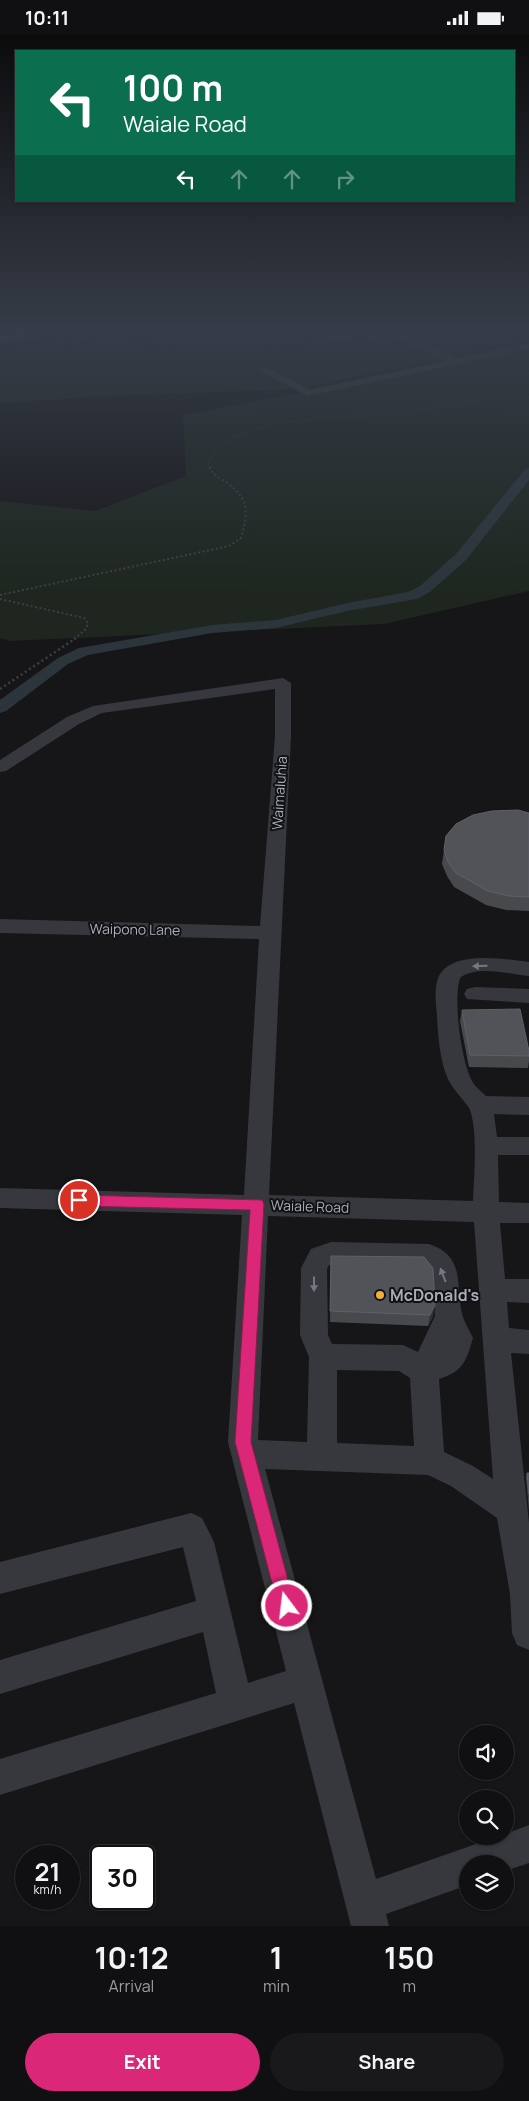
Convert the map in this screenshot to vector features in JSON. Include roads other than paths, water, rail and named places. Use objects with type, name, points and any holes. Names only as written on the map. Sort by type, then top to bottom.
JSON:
[{"type":"street","name":"Waimaluhia","points":[[0,767],[21,757],[84,713],[99,709],[283,683],[283,736],[270,933],[243,1442],[367,1914]]},
{"type":"street","name":"Waipono Lane","points":[[0,926],[270,933]]},
{"type":"street","points":[[529,969],[499,966],[464,967],[451,973],[446,982],[446,997],[456,1070],[468,1095],[481,1105],[529,1106]]},
{"type":"street","points":[[474,994],[529,996]]},
{"type":"street","points":[[481,1105],[486,1146],[486,1212],[511,1509],[527,1594],[529,1633]]},
{"type":"street","points":[[486,1146],[529,1146]]},
{"type":"street","name":"Waiale Road","points":[[0,1198],[529,1213]]},
{"type":"street","points":[[322,1457],[323,1357],[314,1335],[314,1268],[320,1257],[331,1253],[429,1255],[439,1264],[446,1277],[449,1316],[424,1371],[430,1461]]},
{"type":"street","points":[[493,1290],[529,1291]]},
{"type":"street","points":[[496,1340],[529,1342]]},
{"type":"street","points":[[323,1357],[403,1358],[424,1371]]},
{"type":"street","points":[[246,1454],[430,1461],[462,1476],[511,1509]]},
{"type":"street","points":[[0,1578],[191,1529],[198,1541],[236,1704]]},
{"type":"street","points":[[0,1677],[214,1612]]},
{"type":"street","points":[[0,1777],[307,1682]]},
{"type":"street","points":[[498,1855],[529,1844]]},
{"type":"street","points":[[367,1914],[459,1870]]},
{"type":"waterway","points":[[0,708],[63,661],[84,651],[212,629],[276,624],[347,607],[412,596],[425,589],[461,557],[529,472]]},
{"type":"place","name":"McDonald's","points":[[380,1295]]}]
